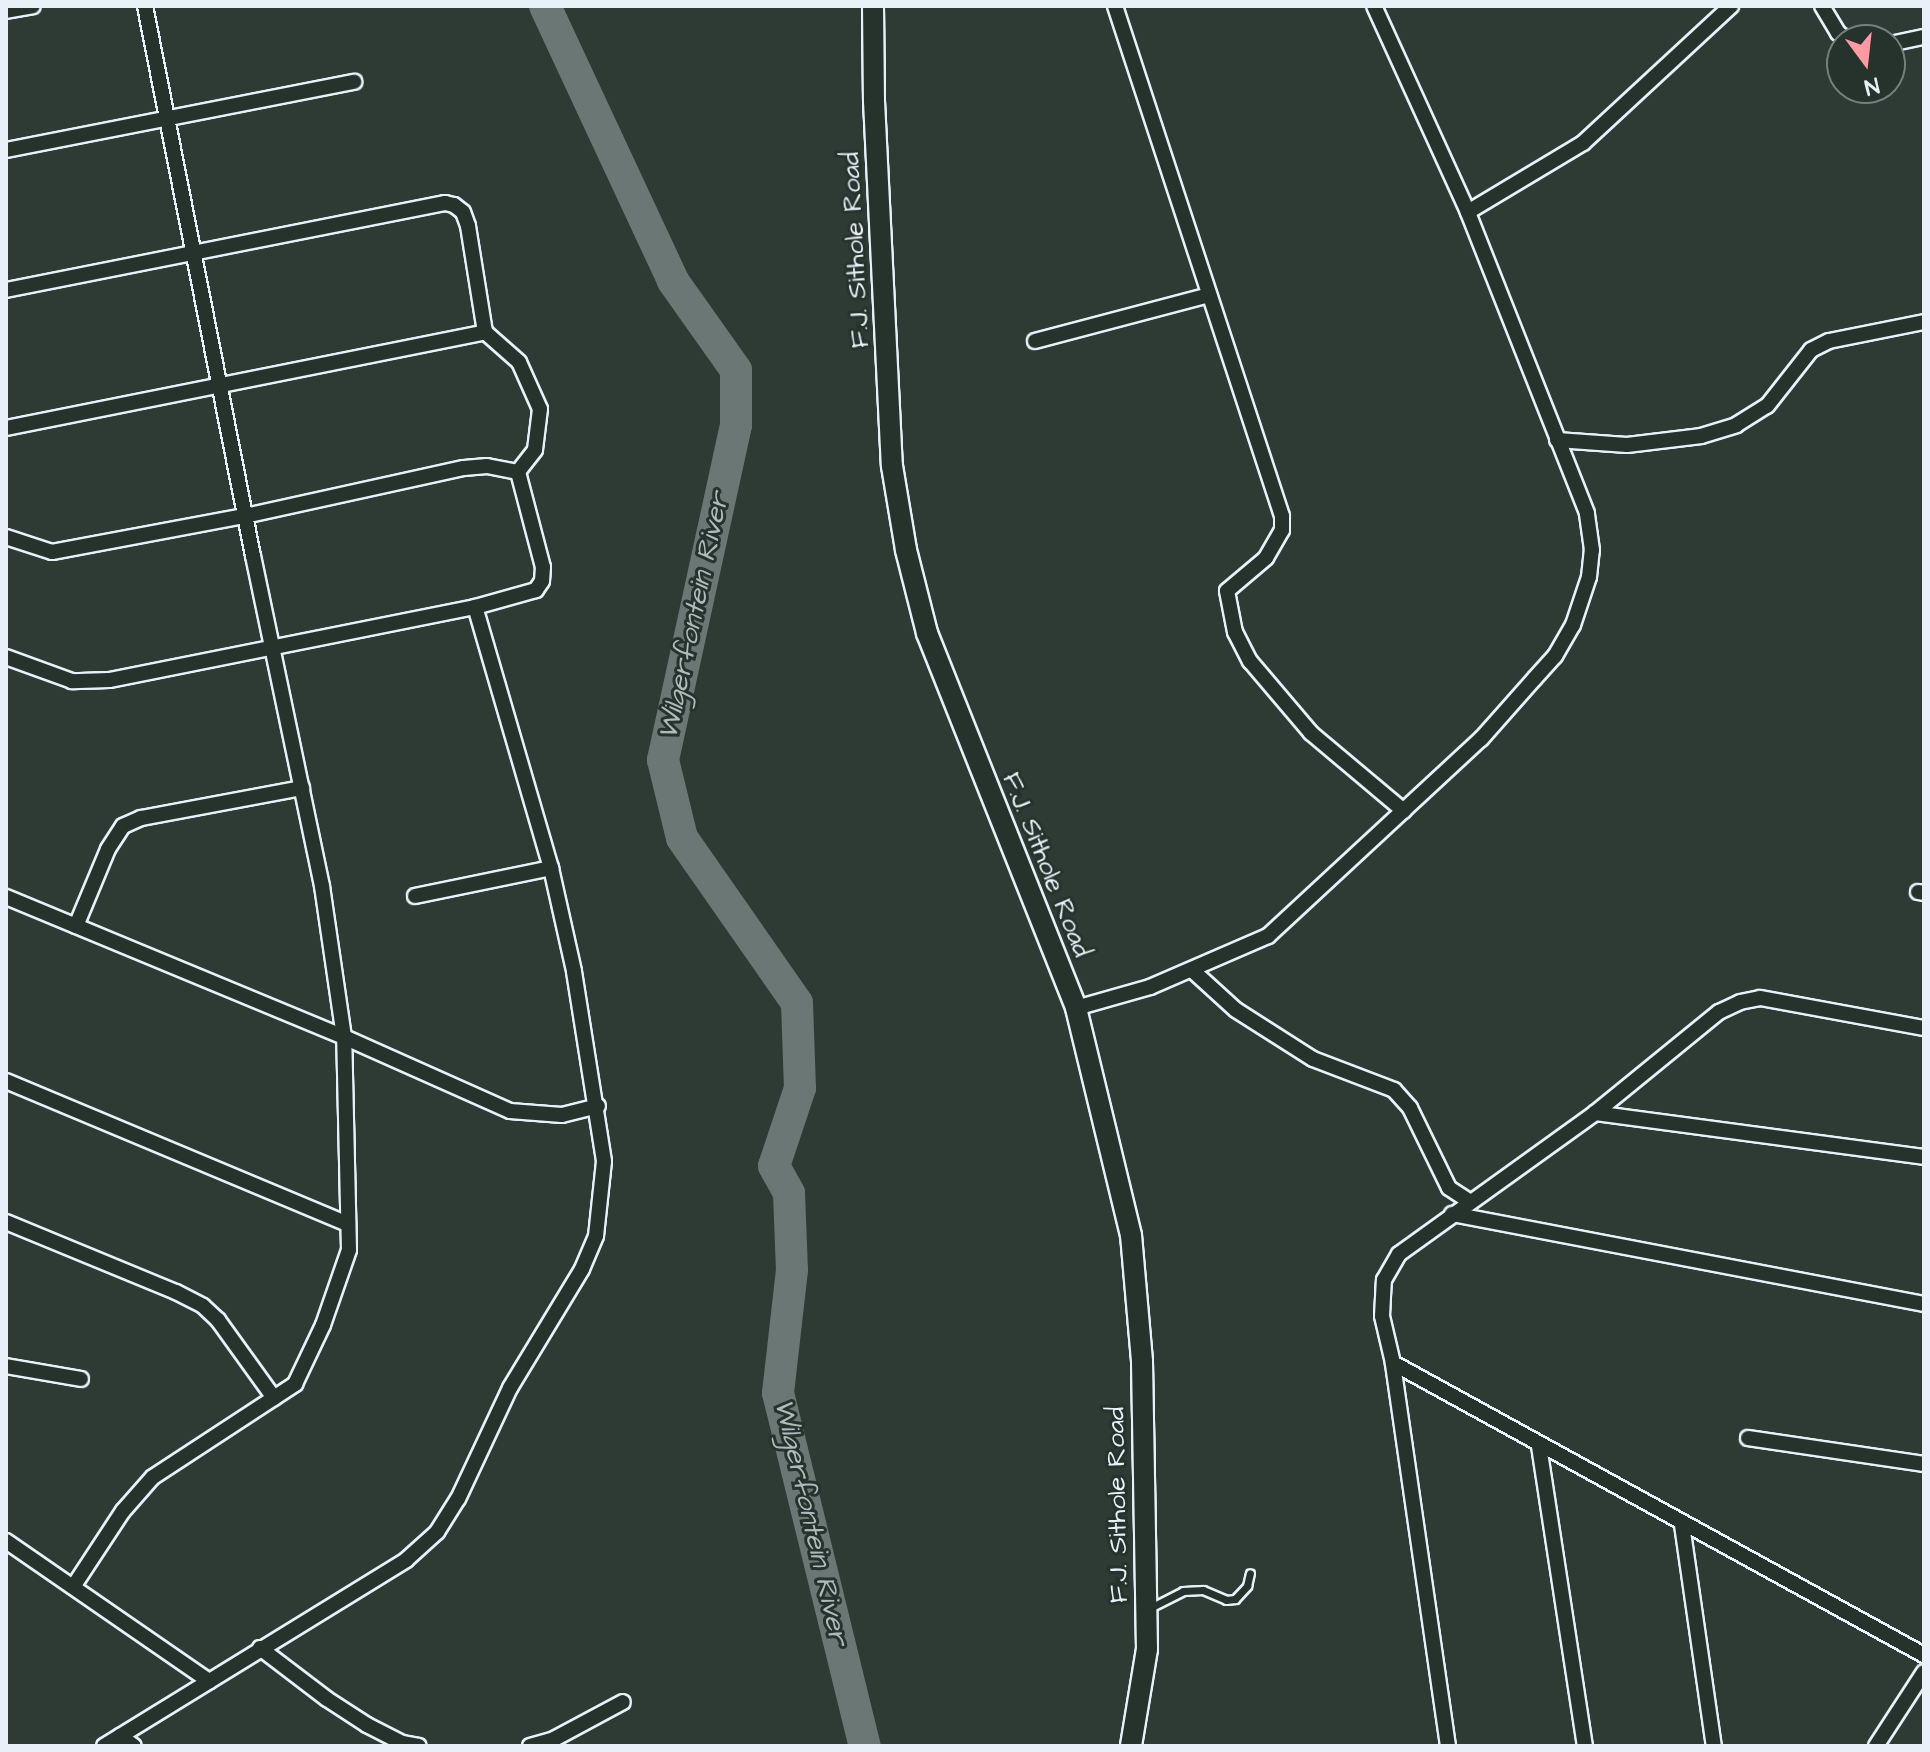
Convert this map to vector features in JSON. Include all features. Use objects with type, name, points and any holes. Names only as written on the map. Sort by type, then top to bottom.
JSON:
[{"type":"street","points":[[6,11],[33,6]]},
{"type":"street","points":[[73,1587],[123,1511],[153,1477],[295,1384],[308,1362],[349,1250],[344,1037],[322,886],[218,383],[145,6]]},
{"type":"street","name":"F.J. Sithole Road","points":[[873,6],[874,101],[892,466],[906,550],[932,647],[1076,1008],[1131,1235],[1142,1362],[1147,1649],[1131,1746]]},
{"type":"street","points":[[1115,6],[1283,521],[1266,558],[1227,591],[1235,632],[1250,661],[1311,733],[1404,811]]},
{"type":"street","points":[[1076,1008],[1192,970],[1268,936],[1481,739],[1555,656],[1573,625],[1589,577],[1592,550],[1587,513],[1468,212],[1374,6]]},
{"type":"street","points":[[1468,212],[1583,143],[1731,6]]},
{"type":"street","points":[[1822,6],[1833,24]]},
{"type":"street","points":[[6,150],[354,82]]},
{"type":"street","points":[[6,290],[450,204],[463,212],[468,226],[485,332],[519,362],[540,409],[535,450],[518,472]]},
{"type":"street","points":[[1035,341],[1209,295]]},
{"type":"street","points":[[1557,440],[1627,445],[1701,436],[1736,425],[1767,406],[1811,350],[1829,341],[1924,322]]},
{"type":"street","points":[[6,428],[218,383],[485,332]]},
{"type":"street","points":[[6,537],[52,552],[245,516],[464,468],[487,466],[518,472]]},
{"type":"street","points":[[6,657],[72,681],[88,682],[475,607],[533,591],[542,581],[541,555],[518,472]]},
{"type":"street","points":[[104,1746],[406,1560],[437,1532],[458,1499],[517,1374],[582,1269],[596,1236],[604,1161],[598,1106],[574,971],[551,868],[475,607]]},
{"type":"street","points":[[76,926],[108,849],[123,826],[141,818],[302,788]]},
{"type":"street","points":[[415,896],[551,868]]},
{"type":"street","points":[[6,897],[344,1037],[510,1111],[562,1115],[598,1106]]},
{"type":"street","points":[[1192,970],[1236,1010],[1313,1059],[1394,1090],[1410,1108],[1449,1188],[1469,1201]]},
{"type":"street","points":[[1448,1746],[1393,1363],[1382,1316],[1384,1280],[1389,1268],[1399,1254],[1595,1113],[1719,1012],[1740,1002],[1760,998],[1924,1028]]},
{"type":"street","points":[[6,1081],[348,1224]]},
{"type":"street","points":[[1595,1113],[1924,1157]]},
{"type":"street","points":[[1452,1214],[1924,1304]]},
{"type":"street","points":[[6,1222],[203,1306],[218,1320],[274,1398]]},
{"type":"street","points":[[1393,1363],[1682,1525],[1924,1655]]},
{"type":"street","points":[[6,1366],[81,1379]]},
{"type":"street","points":[[1748,1438],[1924,1464]]},
{"type":"street","points":[[1539,1446],[1585,1746]]},
{"type":"street","points":[[1682,1525],[1714,1746]]},
{"type":"street","points":[[6,1541],[209,1681]]},
{"type":"street","points":[[260,1648],[367,1725],[402,1743],[419,1746]]},
{"type":"street","points":[[1876,1746],[1924,1672]]},
{"type":"street","points":[[530,1746],[554,1739],[623,1702]]},
{"type":"street","points":[[120,1736],[134,1746]]},
{"type":"lane","points":[[1146,1610],[1183,1591],[1203,1590],[1226,1600],[1235,1599],[1247,1586],[1250,1573]]},
{"type":"waterway","name":"Wilgerfontein River","points":[[545,6],[673,281],[736,370],[736,425],[663,760],[682,838],[797,1003],[800,1088],[774,1166],[789,1193],[792,1270],[778,1393],[865,1746]]}]
